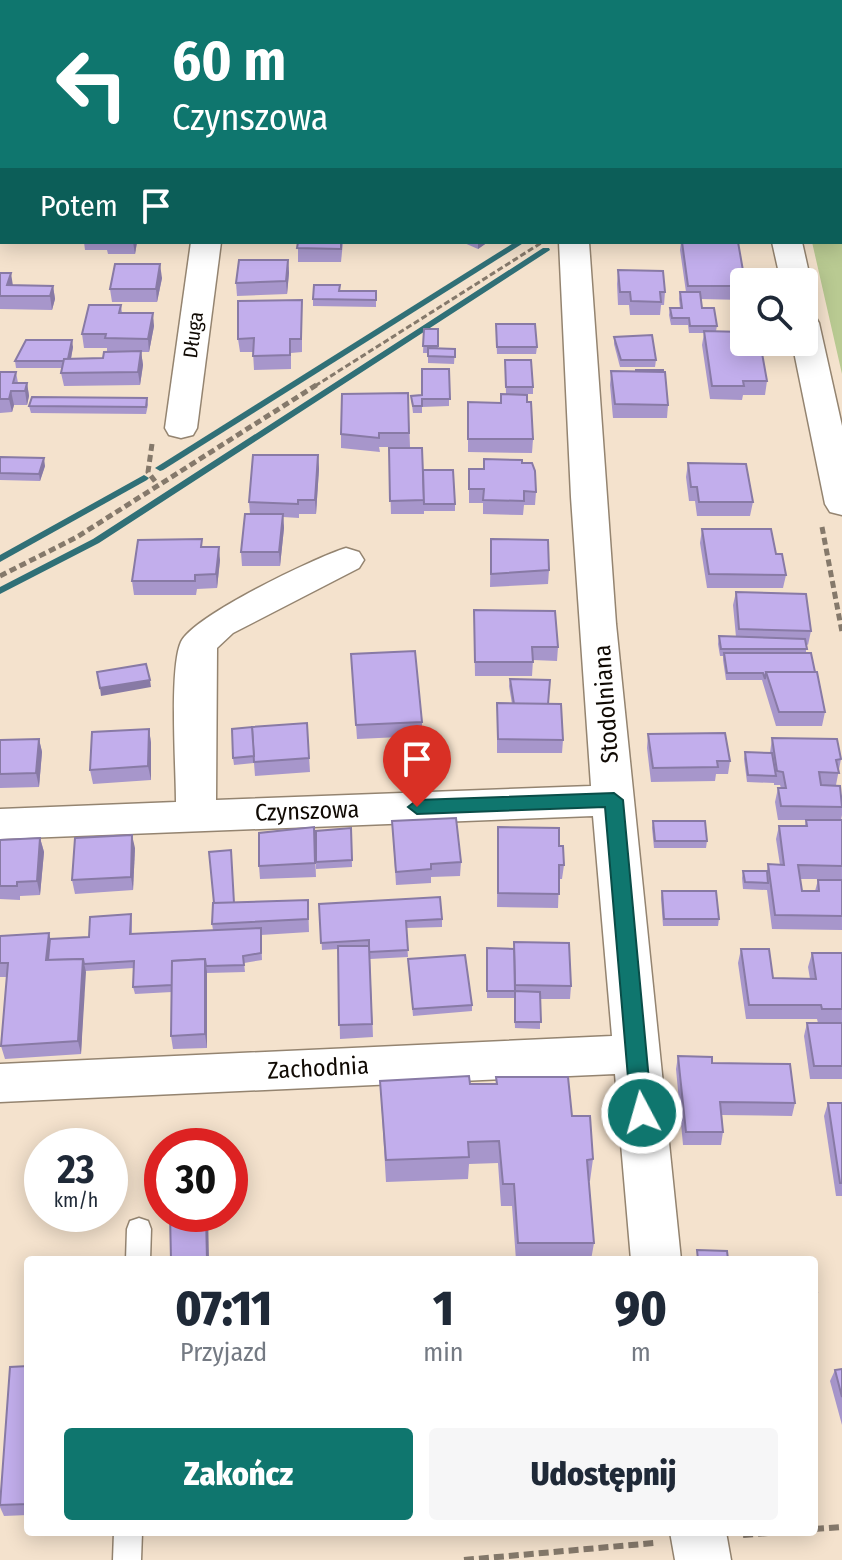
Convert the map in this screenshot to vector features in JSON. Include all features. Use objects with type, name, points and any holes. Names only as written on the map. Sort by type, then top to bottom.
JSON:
[{"type":"street","name":"Długa","points":[[181,428],[206,244]]},
{"type":"street","name":"Stodolniana","points":[[574,244],[578,352],[614,800],[656,1256]]},
{"type":"street","points":[[787,244],[793,268]]},
{"type":"street","points":[[811,356],[842,504]]},
{"type":"street","points":[[196,815],[195,662],[199,643],[220,624],[346,560]]},
{"type":"street","name":"Czynszowa","points":[[0,824],[614,800]]},
{"type":"street","name":"Zachodnia","points":[[0,1083],[636,1054]]},
{"type":"lane","points":[[138,1256],[139,1229]]},
{"type":"lane","points":[[127,1560],[128,1536]]},
{"type":"path","points":[[0,576],[77,537],[538,244]]},
{"type":"path","points":[[818,1529],[842,1527]]},
{"type":"path","points":[[464,1560],[748,1536]]},
{"type":"green space","points":[[812,244],[842,244],[842,374]]},
{"type":"building","points":[[298,244],[341,244],[341,249],[297,248]]},
{"type":"building","points":[[682,244],[738,244],[743,268],[730,268],[730,286],[688,286]]},
{"type":"building","points":[[239,260],[288,260],[286,281],[236,283]]},
{"type":"building","points":[[115,264],[160,264],[156,289],[110,289]]},
{"type":"building","points":[[618,270],[663,271],[665,292],[660,292],[661,302],[631,301],[630,292],[620,292]]},
{"type":"building","points":[[0,273],[11,273],[7,285],[53,286],[50,296],[0,296]]},
{"type":"building","points":[[314,285],[340,285],[339,291],[376,291],[376,300],[313,299]]},
{"type":"building","points":[[680,292],[700,292],[702,308],[714,308],[717,326],[690,326],[689,318],[672,318],[670,308],[682,308]]},
{"type":"building","points":[[302,300],[301,339],[290,339],[290,355],[253,356],[254,338],[238,339],[238,301]]},
{"type":"building","points":[[89,305],[121,305],[119,313],[153,313],[148,339],[82,334]]},
{"type":"building","points":[[496,324],[535,324],[537,347],[497,347]]},
{"type":"building","points":[[424,329],[438,329],[438,346],[423,346]]},
{"type":"building","points":[[704,331],[730,332],[730,356],[763,356],[767,381],[743,381],[744,386],[712,386]]},
{"type":"building","points":[[652,335],[656,360],[621,360],[614,337]]},
{"type":"building","points":[[26,340],[72,340],[68,359],[15,361]]},
{"type":"building","points":[[428,348],[455,349],[455,357],[428,356]]},
{"type":"building","points":[[141,351],[138,372],[61,373],[64,359],[103,358],[104,352]]},
{"type":"building","points":[[505,360],[531,360],[533,387],[506,387]]},
{"type":"building","points":[[422,369],[449,369],[450,399],[422,399],[422,406],[413,406],[411,396],[422,395]]},
{"type":"building","points":[[663,370],[663,372],[636,372]]},
{"type":"building","points":[[611,371],[665,372],[668,405],[615,404]]},
{"type":"building","points":[[0,372],[16,372],[13,383],[27,383],[25,391],[11,391],[9,399],[0,399]]},
{"type":"building","points":[[408,393],[409,433],[379,433],[379,438],[341,434],[342,394]]},
{"type":"building","points":[[501,394],[527,395],[527,402],[531,402],[533,439],[468,439],[468,402],[501,403]]},
{"type":"building","points":[[32,397],[147,398],[146,407],[29,406]]},
{"type":"building","points":[[389,448],[422,448],[424,500],[390,501]]},
{"type":"building","points":[[253,455],[318,455],[315,500],[298,500],[298,504],[249,502]]},
{"type":"building","points":[[0,457],[44,458],[39,474],[0,473]]},
{"type":"building","points":[[484,459],[532,463],[536,492],[524,491],[524,501],[483,500],[484,489],[469,489],[469,469],[484,469]]},
{"type":"building","points":[[688,463],[746,464],[753,502],[699,502],[697,487],[691,487]]},
{"type":"building","points":[[423,470],[453,470],[455,504],[424,504]]},
{"type":"building","points":[[245,514],[283,514],[279,552],[241,552]]},
{"type":"building","points":[[702,529],[771,529],[776,554],[782,554],[786,575],[709,574]]},
{"type":"building","points":[[202,539],[201,547],[219,547],[216,574],[195,575],[195,581],[132,581],[138,540]]},
{"type":"building","points":[[491,539],[548,540],[549,570],[491,574]]},
{"type":"building","points":[[736,592],[806,594],[811,631],[739,629]]},
{"type":"building","points":[[474,610],[555,611],[558,647],[532,647],[533,662],[475,662]]},
{"type":"building","points":[[719,636],[805,639],[807,649],[721,649]]},
{"type":"building","points":[[415,651],[422,722],[356,725],[351,654]]},
{"type":"building","points":[[724,653],[811,653],[815,672],[766,672],[765,679],[763,673],[727,673]]},
{"type":"building","points":[[146,664],[150,680],[100,688],[97,672]]},
{"type":"building","points":[[766,672],[817,672],[825,712],[779,712]]},
{"type":"building","points":[[510,679],[550,680],[548,704],[514,704]]},
{"type":"building","points":[[497,703],[561,704],[563,740],[498,739]]},
{"type":"building","points":[[307,723],[309,758],[254,762],[252,727]]},
{"type":"building","points":[[252,727],[254,756],[233,758],[232,729]]},
{"type":"building","points":[[149,729],[148,766],[90,770],[92,732]]},
{"type":"building","points":[[725,733],[730,761],[717,761],[718,767],[653,768],[648,734]]},
{"type":"building","points":[[772,738],[837,739],[841,759],[836,760],[839,773],[819,772],[821,785],[840,786],[842,807],[781,806],[778,788],[786,788],[783,772],[777,771]]},
{"type":"building","points":[[39,739],[36,773],[0,774],[0,740]]},
{"type":"building","points":[[745,752],[772,753],[776,776],[748,775]]},
{"type":"building","points":[[456,818],[461,862],[431,864],[431,869],[396,872],[392,821]]},
{"type":"building","points":[[806,820],[842,820],[842,866],[798,865],[802,891],[819,891],[818,880],[842,880],[842,916],[775,915],[768,864],[784,865],[779,826],[807,826]]},
{"type":"building","points":[[653,821],[705,821],[707,841],[655,841]]},
{"type":"building","points":[[314,827],[315,863],[259,866],[259,833]]},
{"type":"building","points":[[498,827],[559,828],[559,846],[563,846],[564,865],[559,865],[559,894],[498,893]]},
{"type":"building","points":[[351,828],[352,860],[316,862],[316,831]]},
{"type":"building","points":[[132,835],[131,877],[72,880],[75,838]]},
{"type":"building","points":[[40,838],[37,881],[0,886],[0,840]]},
{"type":"building","points":[[231,850],[234,903],[214,903],[209,852]]},
{"type":"building","points":[[743,871],[767,871],[768,883],[745,882]]},
{"type":"building","points":[[662,891],[716,891],[719,919],[664,919]]},
{"type":"building","points":[[440,897],[442,919],[406,921],[408,950],[369,952],[369,940],[321,943],[319,904]]},
{"type":"building","points":[[308,900],[308,919],[212,924],[213,903]]},
{"type":"building","points":[[131,914],[130,934],[261,928],[261,953],[243,956],[244,965],[206,966],[205,959],[172,961],[172,985],[133,987],[134,961],[84,964],[83,959],[48,960],[50,939],[89,937],[90,917]]},
{"type":"building","points":[[49,933],[46,960],[83,959],[78,1041],[1,1046],[8,963],[0,963],[0,936]]},
{"type":"building","points":[[514,942],[569,943],[571,986],[515,985]]},
{"type":"building","points":[[338,946],[369,946],[372,1024],[339,1025]]},
{"type":"building","points":[[487,948],[514,949],[515,991],[487,991]]},
{"type":"building","points":[[741,949],[769,949],[773,978],[816,979],[812,953],[842,953],[842,1009],[822,1009],[821,1005],[749,1005]]},
{"type":"building","points":[[465,955],[472,1005],[413,1009],[408,959]]},
{"type":"building","points":[[205,959],[205,1034],[171,1036],[172,961]]},
{"type":"building","points":[[515,991],[540,992],[541,1022],[515,1022]]},
{"type":"building","points":[[807,1023],[842,1023],[842,1066],[814,1066]]},
{"type":"building","points":[[678,1056],[712,1057],[712,1063],[790,1064],[795,1103],[720,1102],[723,1132],[686,1132]]},
{"type":"building","points":[[469,1076],[470,1084],[497,1084],[496,1077],[568,1077],[572,1116],[590,1116],[593,1159],[587,1160],[594,1243],[518,1243],[514,1184],[503,1184],[499,1141],[468,1142],[469,1157],[386,1160],[380,1081]]},
{"type":"building","points":[[828,1103],[842,1103],[842,1183],[840,1183]]},
{"type":"building","points":[[170,1232],[206,1232],[207,1256],[171,1256]]},
{"type":"building","points":[[697,1250],[727,1251],[728,1256],[698,1256]]},
{"type":"building","points":[[24,1366],[24,1504],[0,1505],[10,1367]]},
{"type":"building","points":[[842,1369],[842,1397],[835,1370]]},
{"type":"waterway","points":[[160,468],[518,244]]},
{"type":"waterway","points":[[0,591],[96,541],[546,250]]},
{"type":"waterway","points":[[0,559],[144,478]]},
{"type":"route","points":[[417,807],[614,800],[642,1113]]}]
